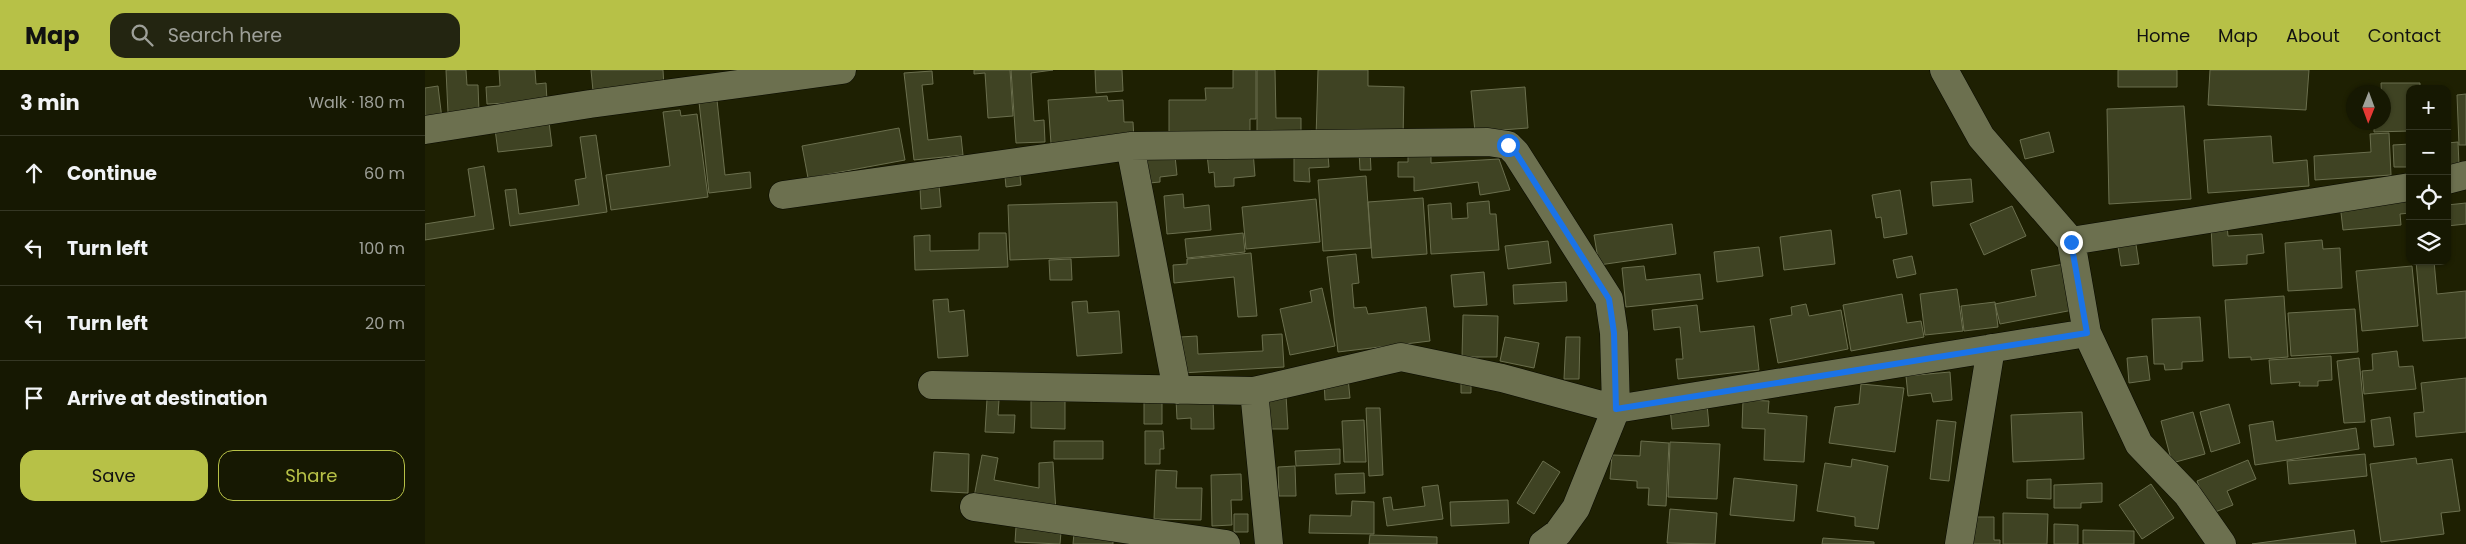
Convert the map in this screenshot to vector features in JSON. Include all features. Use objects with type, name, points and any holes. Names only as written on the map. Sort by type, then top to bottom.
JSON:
[{"type":"street","points":[[425,130],[590,104],[842,70]]},
{"type":"street","points":[[1943,70],[1981,137],[2071,242],[2087,333],[2139,444],[2187,494],[2222,544]]},
{"type":"street","points":[[783,195],[1130,146],[1488,142],[1508,145],[1516,153],[1609,299],[1614,333],[1616,409],[1576,508],[1558,533],[1543,544]]},
{"type":"street","points":[[1130,146],[1177,390]]},
{"type":"street","points":[[2451,179],[2466,175]]},
{"type":"street","points":[[2071,242],[2406,189]]},
{"type":"street","points":[[933,385],[1254,391],[1401,357],[1502,378],[1616,409],[2087,333]]},
{"type":"street","points":[[1959,544],[1991,348]]},
{"type":"street","points":[[1254,391],[1269,544]]},
{"type":"street","points":[[974,507],[1226,544]]},
{"type":"building","points":[[446,70],[466,70],[467,85],[478,85],[479,112],[448,113]]},
{"type":"building","points":[[499,70],[535,70],[536,84],[546,83],[547,101],[487,104],[486,87],[500,86]]},
{"type":"building","points":[[591,70],[663,70],[664,87],[593,91]]},
{"type":"building","points":[[974,70],[1010,70],[1013,116],[988,118],[985,73],[974,74]]},
{"type":"building","points":[[1011,70],[1053,70],[1031,73],[1034,121],[1044,120],[1045,142],[1016,143]]},
{"type":"building","points":[[1095,70],[1122,70],[1123,91],[1096,93]]},
{"type":"building","points":[[1233,70],[1256,70],[1256,119],[1250,119],[1250,140],[1169,141],[1169,100],[1206,100],[1205,88],[1233,88]]},
{"type":"building","points":[[1257,70],[1275,70],[1276,118],[1301,118],[1301,140],[1257,140]]},
{"type":"building","points":[[1318,70],[1368,70],[1368,86],[1404,87],[1403,140],[1316,138]]},
{"type":"building","points":[[2118,70],[2177,70],[2177,87],[2118,87]]},
{"type":"building","points":[[2210,70],[2309,70],[2306,110],[2208,105]]},
{"type":"building","points":[[932,71],[933,84],[922,85],[928,140],[961,136],[963,155],[914,160],[904,73]]},
{"type":"building","points":[[2381,83],[2420,83],[2420,85],[2406,85],[2406,131],[2374,132],[2374,130],[2391,130],[2391,85],[2381,85]]},
{"type":"building","points":[[438,86],[442,119],[425,121],[425,88]]},
{"type":"building","points":[[1525,87],[1528,128],[1475,132],[1471,91]]},
{"type":"building","points":[[2466,94],[2466,145],[2459,145],[2457,95]]},
{"type":"building","points":[[1107,96],[1108,101],[1123,100],[1124,122],[1133,122],[1134,139],[1051,144],[1048,100]]},
{"type":"building","points":[[717,100],[725,175],[750,172],[751,188],[709,193],[699,102]]},
{"type":"building","points":[[2184,106],[2191,199],[2109,204],[2107,109]]},
{"type":"building","points":[[680,110],[681,116],[697,114],[708,197],[611,210],[606,175],[670,166],[663,112]]},
{"type":"building","points":[[549,122],[552,146],[498,152],[495,129]]},
{"type":"building","points":[[899,128],[905,160],[808,178],[802,146]]},
{"type":"building","points":[[2049,132],[2054,152],[2025,159],[2020,140]]},
{"type":"building","points":[[2389,133],[2391,175],[2315,180],[2314,156],[2371,152],[2370,134]]},
{"type":"building","points":[[596,135],[607,212],[510,226],[505,190],[516,189],[519,214],[579,205],[575,180],[586,178],[580,137]]},
{"type":"building","points":[[2271,136],[2273,163],[2307,160],[2309,186],[2208,193],[2204,140]]},
{"type":"building","points":[[2458,142],[2459,165],[2451,165],[2451,143]]},
{"type":"building","points":[[2406,144],[2406,167],[2394,167],[2393,145]]},
{"type":"building","points":[[1408,147],[1431,147],[1431,163],[1499,159],[1510,190],[1480,195],[1478,182],[1414,191],[1414,177],[1398,177],[1398,162],[1408,162]]},
{"type":"building","points":[[1370,150],[1371,170],[1360,170],[1359,151]]},
{"type":"building","points":[[1253,151],[1255,176],[1234,178],[1234,186],[1215,187],[1214,172],[1209,173],[1207,154]]},
{"type":"building","points":[[1294,155],[1328,155],[1329,167],[1309,168],[1310,182],[1294,181]]},
{"type":"building","points":[[1175,156],[1177,175],[1160,177],[1160,182],[1149,183],[1147,158]]},
{"type":"building","points":[[1019,165],[1021,185],[1006,187],[1004,166]]},
{"type":"building","points":[[484,166],[494,229],[425,240],[425,224],[475,216],[468,169]]},
{"type":"building","points":[[1366,176],[1371,248],[1323,251],[1318,180]]},
{"type":"building","points":[[1971,179],[1973,202],[1933,206],[1931,182]]},
{"type":"building","points":[[939,185],[941,207],[921,209],[920,187]]},
{"type":"building","points":[[1900,190],[1907,234],[1884,238],[1881,217],[1876,218],[1872,195]]},
{"type":"building","points":[[1183,194],[1184,208],[1209,205],[1211,230],[1167,234],[1164,196]]},
{"type":"building","points":[[2406,197],[2406,213],[2400,214],[2401,225],[2343,230],[2340,204]]},
{"type":"building","points":[[1423,198],[1427,254],[1372,258],[1368,202]]},
{"type":"building","points":[[1316,199],[1320,242],[1246,249],[1242,207]]},
{"type":"building","points":[[1489,201],[1490,214],[1496,214],[1499,250],[1431,254],[1428,205],[1451,203],[1452,219],[1468,218],[1467,203]]},
{"type":"building","points":[[1117,202],[1119,256],[1010,260],[1008,205]]},
{"type":"building","points":[[2466,203],[2466,224],[2451,226],[2451,205]]},
{"type":"building","points":[[2012,206],[2026,236],[1984,255],[1970,224]]},
{"type":"building","points":[[1672,224],[1676,254],[1599,265],[1594,235]]},
{"type":"building","points":[[2227,225],[2228,236],[2262,234],[2264,253],[2247,255],[2247,264],[2213,266],[2211,226]]},
{"type":"building","points":[[1831,230],[1835,264],[1784,270],[1780,237]]},
{"type":"building","points":[[979,233],[1006,233],[1008,267],[915,270],[914,236],[930,235],[930,251],[979,250]]},
{"type":"building","points":[[1243,233],[1245,252],[1187,258],[1185,239]]},
{"type":"building","points":[[2135,238],[2139,264],[2121,266],[2117,240]]},
{"type":"building","points":[[2322,240],[2323,249],[2340,248],[2342,288],[2288,291],[2285,243]]},
{"type":"building","points":[[1548,241],[1551,263],[1508,269],[1505,246]]},
{"type":"building","points":[[1759,247],[1763,276],[1717,282],[1714,252]]},
{"type":"building","points":[[1251,253],[1257,316],[1238,317],[1234,277],[1174,283],[1173,265],[1187,264],[1187,259]]},
{"type":"building","points":[[1356,254],[1359,283],[1352,284],[1354,308],[1366,307],[1368,314],[1426,307],[1430,341],[1338,352],[1327,257]]},
{"type":"building","points":[[1912,256],[1916,274],[1897,278],[1893,260]]},
{"type":"building","points":[[1071,259],[1072,280],[1050,280],[1049,260]]},
{"type":"building","points":[[2064,264],[2073,310],[2000,324],[1995,304],[2036,296],[2031,270]]},
{"type":"building","points":[[2416,265],[2434,265],[2437,294],[2466,291],[2466,338],[2423,341]]},
{"type":"building","points":[[1644,266],[1646,280],[1700,274],[1703,299],[1626,307],[1622,268]]},
{"type":"building","points":[[2412,266],[2418,326],[2362,331],[2356,271]]},
{"type":"building","points":[[1484,272],[1487,305],[1454,307],[1451,275]]},
{"type":"building","points":[[1566,282],[1567,301],[1514,304],[1513,285]]},
{"type":"building","points":[[1322,288],[1335,346],[1290,355],[1280,309],[1312,302],[1310,291]]},
{"type":"building","points":[[1957,289],[1963,331],[1925,335],[1920,294]]},
{"type":"building","points":[[1902,294],[1907,323],[1921,321],[1924,337],[1851,351],[1843,305]]},
{"type":"building","points":[[2284,296],[2288,357],[2251,360],[2251,357],[2229,358],[2225,300]]},
{"type":"building","points":[[948,299],[949,312],[964,310],[968,356],[938,358],[933,300]]},
{"type":"building","points":[[1087,301],[1088,313],[1119,311],[1122,353],[1077,356],[1072,302]]},
{"type":"building","points":[[1995,302],[1998,327],[1964,331],[1961,306]]},
{"type":"building","points":[[1806,304],[1809,316],[1841,310],[1848,349],[1778,363],[1770,319],[1792,315],[1791,307]]},
{"type":"building","points":[[1697,305],[1700,332],[1754,326],[1759,370],[1678,379],[1676,359],[1683,359],[1680,327],[1654,330],[1652,310]]},
{"type":"building","points":[[2355,309],[2358,352],[2291,356],[2288,313]]},
{"type":"building","points":[[1463,315],[1498,316],[1497,357],[1462,357]]},
{"type":"building","points":[[2200,317],[2203,361],[2182,362],[2182,369],[2165,370],[2164,364],[2154,364],[2152,319]]},
{"type":"building","points":[[1282,334],[1284,367],[1182,373],[1180,337],[1197,336],[1198,354],[1263,351],[1262,335]]},
{"type":"building","points":[[1505,337],[1539,343],[1534,368],[1500,361]]},
{"type":"building","points":[[1566,337],[1580,337],[1579,379],[1564,379]]},
{"type":"building","points":[[2397,351],[2399,367],[2413,366],[2416,389],[2364,394],[2362,371],[2373,370],[2372,354]]},
{"type":"building","points":[[2147,356],[2150,380],[2129,383],[2127,358]]},
{"type":"building","points":[[2331,356],[2332,380],[2318,381],[2318,386],[2299,386],[2300,382],[2271,384],[2269,360]]},
{"type":"building","points":[[2359,358],[2365,422],[2344,423],[2337,361]]},
{"type":"building","points":[[1950,372],[1952,400],[1933,402],[1931,393],[1908,396],[1906,376]]},
{"type":"building","points":[[1461,377],[1471,377],[1471,393],[1461,393]]},
{"type":"building","points":[[1348,378],[1350,398],[1325,400],[1324,380]]},
{"type":"building","points":[[2466,378],[2466,432],[2416,437],[2414,413],[2424,412],[2421,383]]},
{"type":"building","points":[[1861,384],[1904,388],[1895,452],[1829,443],[1835,407],[1859,404]]},
{"type":"building","points":[[1286,395],[1288,429],[1269,429],[1268,396]]},
{"type":"building","points":[[1031,397],[1065,398],[1065,429],[1031,428]]},
{"type":"building","points":[[987,399],[999,400],[998,415],[1015,415],[1014,433],[985,432]]},
{"type":"building","points":[[1144,399],[1162,399],[1162,424],[1144,424]]},
{"type":"building","points":[[1176,399],[1213,399],[1214,429],[1191,429],[1191,418],[1177,419]]},
{"type":"building","points":[[1743,400],[1769,401],[1768,413],[1807,416],[1804,462],[1764,460],[1765,429],[1742,428]]},
{"type":"building","points":[[1707,404],[1709,426],[1672,429],[1670,407]]},
{"type":"building","points":[[2229,404],[2240,443],[2211,452],[2200,412]]},
{"type":"building","points":[[1366,408],[1380,408],[1383,475],[1369,476]]},
{"type":"building","points":[[2082,412],[2084,459],[2013,462],[2011,415]]},
{"type":"building","points":[[2193,412],[2205,454],[2172,463],[2161,421]]},
{"type":"building","points":[[2390,417],[2394,445],[2374,447],[2371,420]]},
{"type":"building","points":[[1364,420],[1366,462],[1344,462],[1342,421]]},
{"type":"building","points":[[1937,420],[1956,422],[1949,481],[1930,479]]},
{"type":"building","points":[[2273,421],[2276,441],[2356,428],[2359,449],[2255,465],[2249,425]]},
{"type":"building","points":[[1145,431],[1163,431],[1164,449],[1160,449],[1160,464],[1145,464]]},
{"type":"building","points":[[1054,441],[1103,441],[1103,459],[1054,459]]},
{"type":"building","points":[[1641,441],[1669,443],[1666,506],[1648,505],[1649,488],[1637,488],[1637,481],[1610,479],[1612,455],[1640,456]]},
{"type":"building","points":[[1670,442],[1720,444],[1717,499],[1668,497]]},
{"type":"building","points":[[1340,449],[1340,464],[1296,466],[1295,451]]},
{"type":"building","points":[[934,452],[969,454],[968,493],[931,491]]},
{"type":"building","points":[[2365,454],[2367,476],[2289,484],[2287,461]]},
{"type":"building","points":[[982,455],[998,458],[994,480],[1039,488],[1039,463],[1053,462],[1056,512],[974,497]]},
{"type":"building","points":[[2416,458],[2417,464],[2452,459],[2460,511],[2441,513],[2444,534],[2381,542],[2370,464]]},
{"type":"building","points":[[1852,459],[1888,466],[1878,529],[1855,526],[1855,517],[1817,511],[1825,463],[1851,467]]},
{"type":"building","points":[[2248,460],[2256,479],[2227,491],[2233,505],[2210,514],[2197,481]]},
{"type":"building","points":[[1543,461],[1560,472],[1534,514],[1517,503]]},
{"type":"building","points":[[1295,466],[1296,496],[1279,496],[1278,467]]},
{"type":"building","points":[[1156,470],[1177,471],[1176,488],[1202,488],[1201,520],[1154,519]]},
{"type":"building","points":[[1364,473],[1365,493],[1336,494],[1335,474]]},
{"type":"building","points":[[1241,474],[1242,500],[1231,500],[1232,525],[1212,526],[1211,475]]},
{"type":"building","points":[[1734,478],[1797,485],[1794,521],[1730,515]]},
{"type":"building","points":[[2051,479],[2051,499],[2027,498],[2027,480]]},
{"type":"building","points":[[2102,483],[2102,502],[2081,503],[2081,508],[2054,508],[2054,485]]},
{"type":"building","points":[[2151,484],[2174,518],[2142,539],[2119,505]]},
{"type":"building","points":[[1438,485],[1443,519],[1387,526],[1383,498],[1391,497],[1393,510],[1425,506],[1422,487]]},
{"type":"building","points":[[1508,500],[1509,523],[1451,526],[1450,502]]},
{"type":"building","points":[[1352,501],[1374,502],[1374,534],[1309,533],[1310,515],[1351,516]]},
{"type":"building","points":[[1670,509],[1717,513],[1715,544],[1667,543]]},
{"type":"building","points":[[2003,513],[2048,514],[2047,544],[2003,544]]},
{"type":"building","points":[[1234,514],[1248,514],[1248,532],[1234,532]]},
{"type":"building","points":[[1973,517],[1994,517],[1994,540],[2000,540],[2000,544],[1973,544]]},
{"type":"building","points":[[2054,524],[2078,525],[2078,544],[2054,544]]},
{"type":"building","points":[[1016,527],[1061,532],[1060,544],[1015,542]]},
{"type":"building","points":[[2083,530],[2134,531],[2134,544],[2083,544]]},
{"type":"building","points":[[2354,530],[2356,544],[2252,544]]},
{"type":"building","points":[[1074,533],[1113,535],[1113,544],[1073,544]]},
{"type":"building","points":[[1370,535],[1437,537],[1437,544],[1369,544]]},
{"type":"building","points":[[1823,538],[1874,542],[1874,544],[1822,544]]},
{"type":"route","points":[[1508,145],[1516,153],[1609,299],[1614,333],[1616,409],[2087,333],[2071,242]]}]
